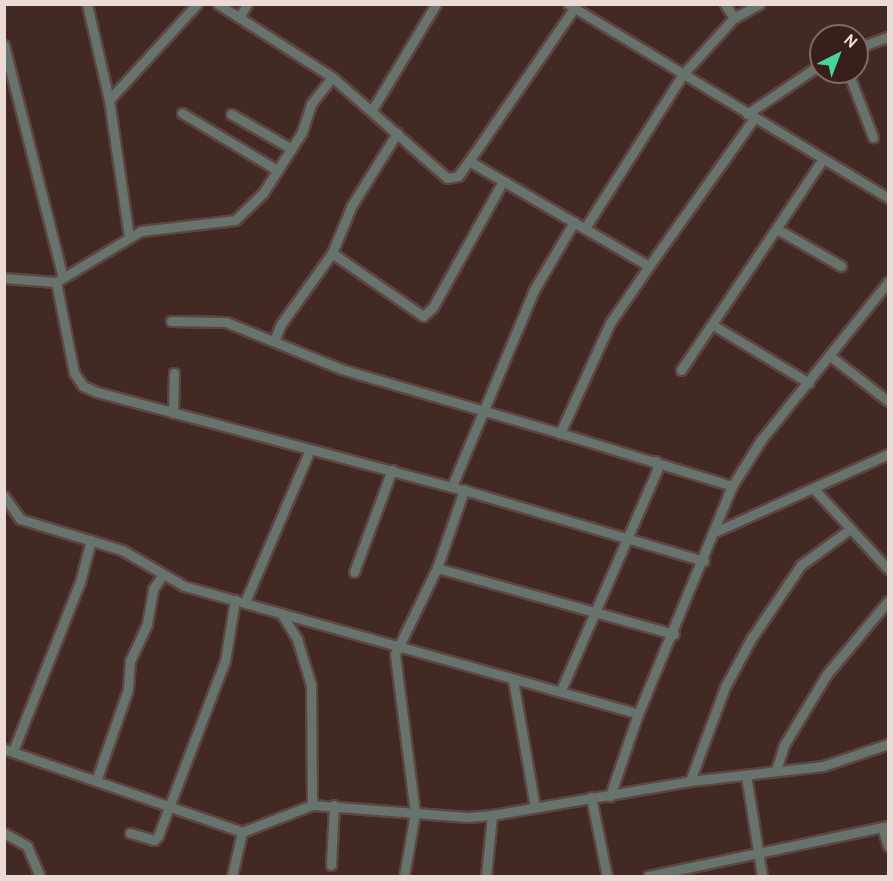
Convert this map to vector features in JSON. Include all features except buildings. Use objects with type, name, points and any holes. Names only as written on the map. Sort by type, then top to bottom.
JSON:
[{"type":"street","points":[[87,4],[109,100],[129,237]]},
{"type":"street","points":[[109,100],[197,4]]},
{"type":"street","points":[[218,4],[332,77],[447,178],[458,176],[469,161],[571,6],[888,198]]},
{"type":"street","points":[[240,16],[247,4]]},
{"type":"street","points":[[372,110],[436,4]]},
{"type":"street","points":[[725,4],[734,18]]},
{"type":"street","points":[[585,228],[682,74],[734,18],[759,4]]},
{"type":"street","points":[[869,44],[888,37]]},
{"type":"street","points":[[4,45],[59,278],[77,380],[97,392],[309,452],[452,486],[628,536],[704,561]]},
{"type":"street","points":[[560,433],[610,323],[750,116],[809,73]]},
{"type":"street","points":[[4,279],[59,278],[129,237],[156,227],[235,220],[255,204],[292,149],[311,104],[332,77]]},
{"type":"street","points":[[853,84],[873,137]]},
{"type":"street","points":[[182,113],[277,170]]},
{"type":"street","points":[[231,114],[292,149]]},
{"type":"street","points":[[274,341],[280,324],[332,253],[352,205],[397,133]]},
{"type":"street","points":[[681,370],[713,326],[823,159]]},
{"type":"street","points":[[469,161],[502,183],[649,266]]},
{"type":"street","points":[[332,253],[423,316],[434,307],[502,183]]},
{"type":"street","points":[[452,486],[534,290],[574,222]]},
{"type":"street","points":[[777,229],[841,266]]},
{"type":"street","points":[[610,796],[638,714],[717,531],[732,486],[761,440],[830,356],[884,297],[888,282]]},
{"type":"street","points":[[171,321],[225,322],[340,369],[656,461],[732,486]]},
{"type":"street","points":[[713,326],[809,383]]},
{"type":"street","points":[[830,356],[888,400]]},
{"type":"street","points":[[173,413],[174,373]]},
{"type":"street","points":[[130,833],[157,838],[225,661],[240,601],[309,452]]},
{"type":"street","points":[[717,531],[888,456]]},
{"type":"street","points":[[561,690],[657,470],[656,461]]},
{"type":"street","points":[[354,572],[392,470]]},
{"type":"street","points":[[813,488],[888,569]]},
{"type":"street","points":[[404,876],[415,813],[397,646],[437,568],[464,490]]},
{"type":"street","points":[[6,504],[20,519],[129,553],[160,576],[513,680],[561,690],[638,714]]},
{"type":"street","points":[[690,781],[725,687],[751,639],[801,565],[850,530]]},
{"type":"street","points":[[91,540],[80,582],[9,750],[96,781],[169,802],[242,832],[312,805],[415,813],[492,815],[690,781],[823,766],[888,744]]},
{"type":"street","points":[[437,568],[596,610],[674,634]]},
{"type":"street","points":[[96,781],[128,689],[130,661],[147,624],[160,576]]},
{"type":"street","points":[[776,771],[784,745],[827,674],[888,601]]},
{"type":"street","points":[[281,613],[297,639],[311,685],[312,805]]},
{"type":"street","points":[[513,680],[535,807]]},
{"type":"street","points":[[746,775],[756,852],[762,876]]},
{"type":"street","points":[[591,797],[607,876]]},
{"type":"street","points":[[331,866],[334,805]]},
{"type":"street","points":[[486,876],[492,815]]},
{"type":"street","points":[[648,876],[885,827],[888,846]]},
{"type":"street","points":[[232,876],[242,832]]},
{"type":"street","points":[[4,833],[27,846],[40,876]]}]
